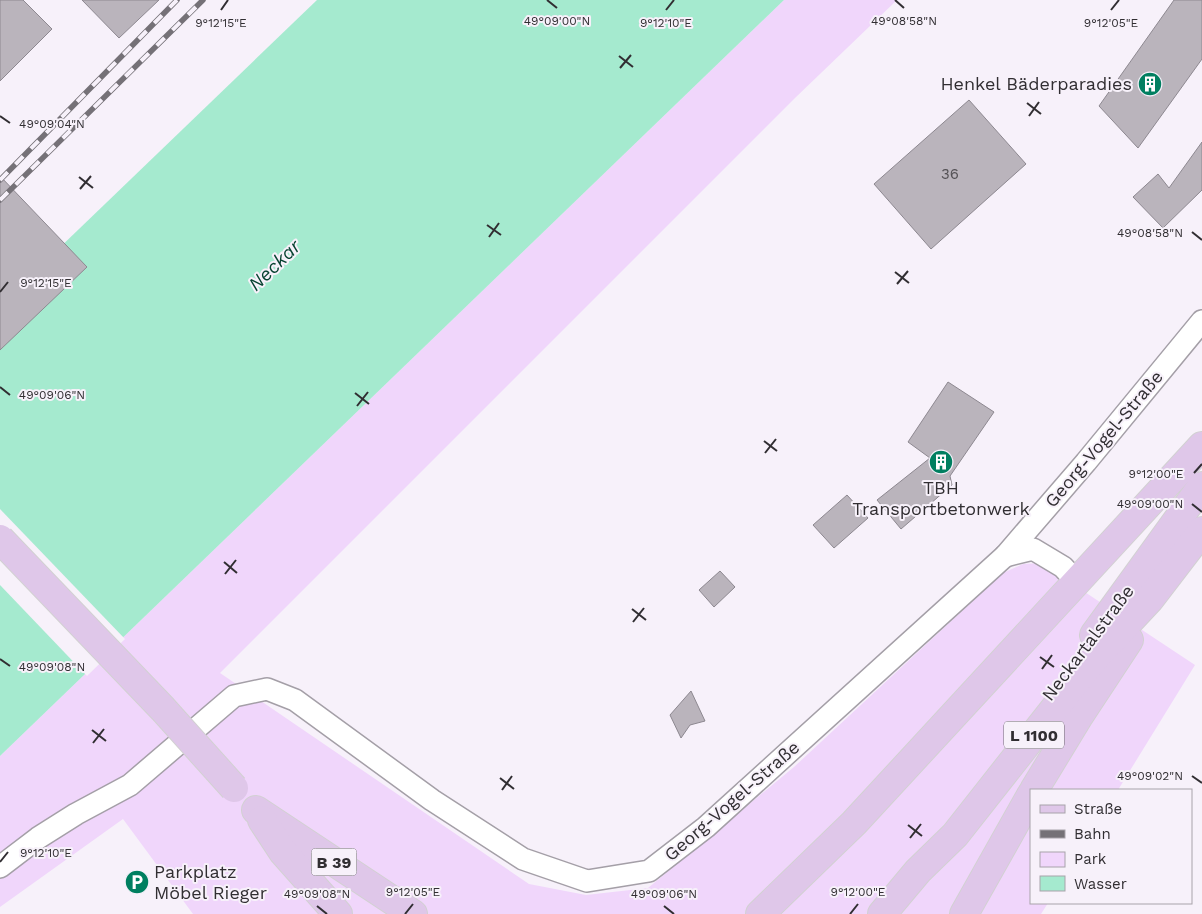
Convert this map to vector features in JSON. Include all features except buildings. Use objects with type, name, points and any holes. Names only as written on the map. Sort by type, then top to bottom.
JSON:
[{"type":"main road","points":[[760,914],[854,823],[1202,446]]},
{"type":"main road","name":"Neckartalstraße","points":[[918,871],[952,819],[1123,597],[1202,486]]},
{"type":"main road","name":"Neckartalstraße","points":[[882,914],[918,871],[955,835],[1092,661],[1150,599],[1202,531]]},
{"type":"main road","name":"B 39","points":[[0,539],[163,709],[256,810],[413,914]]},
{"type":"main road","points":[[1035,789],[1128,641],[1150,599]]},
{"type":"main road","points":[[964,914],[1030,797]]},
{"type":"main road","name":"B 39","points":[[256,810],[283,852],[338,914]]},
{"type":"street","name":"Georg-Vogel-Straße","points":[[0,867],[76,814],[130,785],[234,696],[267,689],[295,700],[432,800],[523,859],[587,881],[649,871],[706,827],[1005,556],[1086,462],[1202,321]]},
{"type":"street","name":"Georg-Vogel-Straße","points":[[1005,556],[1033,549],[1063,566],[1077,582]]},
{"type":"green space","points":[[784,0],[897,0],[795,98],[220,673],[529,884],[586,895],[648,888],[794,767],[1003,573],[1023,564],[1041,563],[1195,665],[1119,789],[1030,789],[1030,904],[1047,904],[1041,914],[193,914],[123,819],[0,907],[0,756]]},
{"type":"water","name":"Neckar","points":[[317,0],[784,0],[0,756],[0,305]]},
{"type":"pier","points":[[0,509],[125,639],[87,676],[0,585]]},
{"type":"railway","points":[[0,180],[177,0]]},
{"type":"railway","points":[[0,200],[203,0]]},
{"type":"place","name":"Henkel Bäderparadies","points":[[1150,84]]},
{"type":"place","name":"TBH Transportbetonwerk","points":[[941,462]]},
{"type":"place","name":"Parkplatz Möbel Rieger","points":[[137,882]]}]
